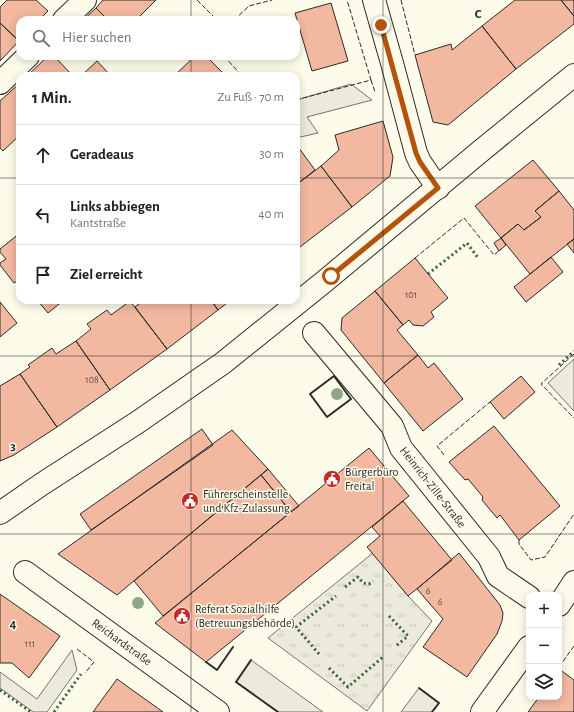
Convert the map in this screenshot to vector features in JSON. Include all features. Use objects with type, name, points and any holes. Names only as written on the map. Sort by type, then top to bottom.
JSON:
[{"type":"street","points":[[68,16],[85,0]]},
{"type":"street","points":[[374,0],[416,153],[420,162],[438,188]]},
{"type":"street","points":[[0,83],[24,60]]},
{"type":"street","points":[[300,302],[574,75]]},
{"type":"street","points":[[0,513],[138,422],[223,363],[297,304]]},
{"type":"street","name":"Heinrich-Zille-Straße","points":[[314,333],[392,426],[401,448],[489,557],[498,576],[526,595]]},
{"type":"street","name":"Reichardstraße","points":[[25,572],[218,712]]},
{"type":"street","points":[[562,600],[574,582]]},
{"type":"street","points":[[482,712],[526,651]]},
{"type":"green space","points":[[373,553],[408,596],[432,621],[367,711],[268,638]]},
{"type":"shaded area","points":[[351,84],[372,100],[307,117],[318,133],[300,137],[300,99]]},
{"type":"shaded area","points":[[574,359],[574,411],[548,383]]},
{"type":"shaded area","points":[[72,650],[77,670],[47,712],[33,712],[0,688],[0,672],[37,699]]},
{"type":"shaded area","points":[[251,660],[323,712],[278,712],[236,682]]},
{"type":"shaded area","points":[[419,688],[439,703],[432,712],[401,712]]},
{"type":"building","points":[[7,0],[36,0],[48,11],[43,16],[16,16],[16,38],[0,23],[0,7]]},
{"type":"building","points":[[103,0],[156,0],[140,16],[104,16],[96,8]]},
{"type":"building","points":[[515,0],[561,0],[574,16],[574,24],[516,69],[482,26]]},
{"type":"building","points":[[561,0],[574,0],[574,16]]},
{"type":"building","points":[[331,3],[348,61],[312,71],[300,30],[300,16],[296,16],[295,13]]},
{"type":"building","points":[[96,8],[104,16],[87,16]]},
{"type":"building","points":[[0,23],[16,38],[16,44],[0,61]]},
{"type":"building","points":[[482,26],[516,69],[448,125],[433,122],[415,55],[451,44],[452,50]]},
{"type":"building","points":[[44,60],[58,60],[69,72],[31,72]]},
{"type":"building","points":[[191,60],[210,60],[222,72],[178,72]]},
{"type":"building","points":[[97,61],[107,72],[85,72]]},
{"type":"building","points":[[16,87],[16,139],[3,151],[0,148],[0,101]]},
{"type":"building","points":[[383,121],[393,157],[390,176],[352,207],[321,166],[339,150],[335,135]]},
{"type":"building","points":[[300,149],[315,170],[300,182]]},
{"type":"building","points":[[533,160],[559,191],[535,211],[541,217],[524,230],[518,224],[501,238],[475,206]]},
{"type":"building","points":[[321,166],[352,207],[300,247],[300,182]]},
{"type":"building","points":[[559,191],[574,210],[574,239],[530,274],[501,238],[518,224],[524,230],[541,217],[535,211]]},
{"type":"building","points":[[16,236],[16,282],[14,283],[0,265],[0,263],[6,259],[0,252],[0,249]]},
{"type":"building","points":[[501,238],[506,245],[499,251],[494,243]]},
{"type":"building","points":[[574,239],[574,253],[567,244]]},
{"type":"building","points":[[551,257],[563,272],[526,302],[514,287]]},
{"type":"building","points":[[415,258],[448,298],[431,312],[434,317],[423,326],[413,325],[409,320],[403,325],[375,291]]},
{"type":"building","points":[[375,291],[403,325],[397,330],[418,355],[384,383],[341,330],[342,318]]},
{"type":"building","points":[[0,302],[17,323],[0,337]]},
{"type":"building","points":[[40,304],[59,304],[48,313]]},
{"type":"building","points":[[126,304],[132,304],[167,349],[110,390],[76,341],[91,329],[87,324],[107,310],[111,315]]},
{"type":"building","points":[[139,304],[214,304],[218,310],[167,349],[135,307]]},
{"type":"building","points":[[214,304],[226,304],[218,310]]},
{"type":"building","points":[[76,341],[110,390],[57,427],[20,374],[30,367],[28,365],[52,348],[56,354]]},
{"type":"building","points":[[418,355],[428,368],[434,363],[463,399],[423,431],[384,383]]},
{"type":"building","points":[[20,374],[57,427],[14,455],[0,461],[0,386]]},
{"type":"building","points":[[521,376],[535,392],[504,419],[490,402]]},
{"type":"building","points":[[494,426],[560,506],[519,540],[500,515],[497,518],[482,500],[483,497],[468,479],[465,480],[449,462]]},
{"type":"building","points":[[202,429],[213,445],[91,530],[80,514]]},
{"type":"building","points":[[232,430],[268,469],[117,595],[58,554]]},
{"type":"building","points":[[369,448],[409,496],[206,662],[155,623]]},
{"type":"building","points":[[268,469],[299,506],[291,512],[261,475]]},
{"type":"building","points":[[261,475],[291,512],[163,616],[134,581]]},
{"type":"building","points":[[403,501],[452,560],[408,596],[367,547],[380,536],[372,527]]},
{"type":"building","points":[[459,553],[500,605],[503,613],[502,621],[497,634],[467,677],[423,647],[443,619],[417,589]]},
{"type":"building","points":[[0,594],[60,636],[29,678],[12,663],[0,663]]},
{"type":"building","points":[[562,671],[574,680],[574,712],[528,712],[537,700],[562,700]]},
{"type":"building","points":[[117,679],[163,712],[93,712]]},
{"type":"hedge","points":[[428,274],[467,243],[479,259]]},
{"type":"hedge","points":[[559,365],[574,351]]},
{"type":"hedge","points":[[345,587],[358,577],[363,583],[369,584],[373,581]]},
{"type":"hedge","points":[[319,654],[296,627],[336,596]]},
{"type":"hedge","points":[[389,616],[408,636],[396,646]]},
{"type":"hedge","points":[[329,668],[348,687],[384,656]]},
{"type":"hedge","points":[[54,712],[81,674]]},
{"type":"hedge","points":[[0,690],[31,712]]},
{"type":"fence","points":[[197,0],[213,16]]},
{"type":"fence","points":[[238,16],[249,6],[272,0]]},
{"type":"fence","points":[[300,99],[371,80],[347,0]]},
{"type":"fence","points":[[401,0],[415,55]]},
{"type":"fence","points":[[228,60],[238,72]]},
{"type":"fence","points":[[371,80],[375,92]]},
{"type":"fence","points":[[415,258],[464,218],[494,255],[501,249]]},
{"type":"fence","points":[[574,354],[541,384],[574,418]]},
{"type":"fence","points":[[444,455],[437,446],[490,402]]},
{"type":"fence","points":[[519,540],[519,544],[531,560],[545,557],[574,514]]},
{"type":"fence","points":[[561,664],[574,646]]},
{"type":"fence","points":[[77,649],[94,662],[85,673]]},
{"type":"wall","points":[[334,376],[351,399],[327,417],[310,394],[334,376]]},
{"type":"wall","points":[[206,662],[217,670],[233,647]]},
{"type":"wall","points":[[251,660],[236,682],[278,712]]},
{"type":"wall","points":[[419,688],[439,703],[432,712]]},
{"type":"place","name":"Bürgerbüro Freital","points":[[332,479]]},
{"type":"place","name":"Führerscheinstelle und Kfz-Zulassung","points":[[190,501]]},
{"type":"place","name":"Referat Sozialhilfe (Betreuungsbehörde)","points":[[182,616]]},
{"type":"route","points":[[331,276],[438,188],[420,162],[416,153],[381,25]]}]
